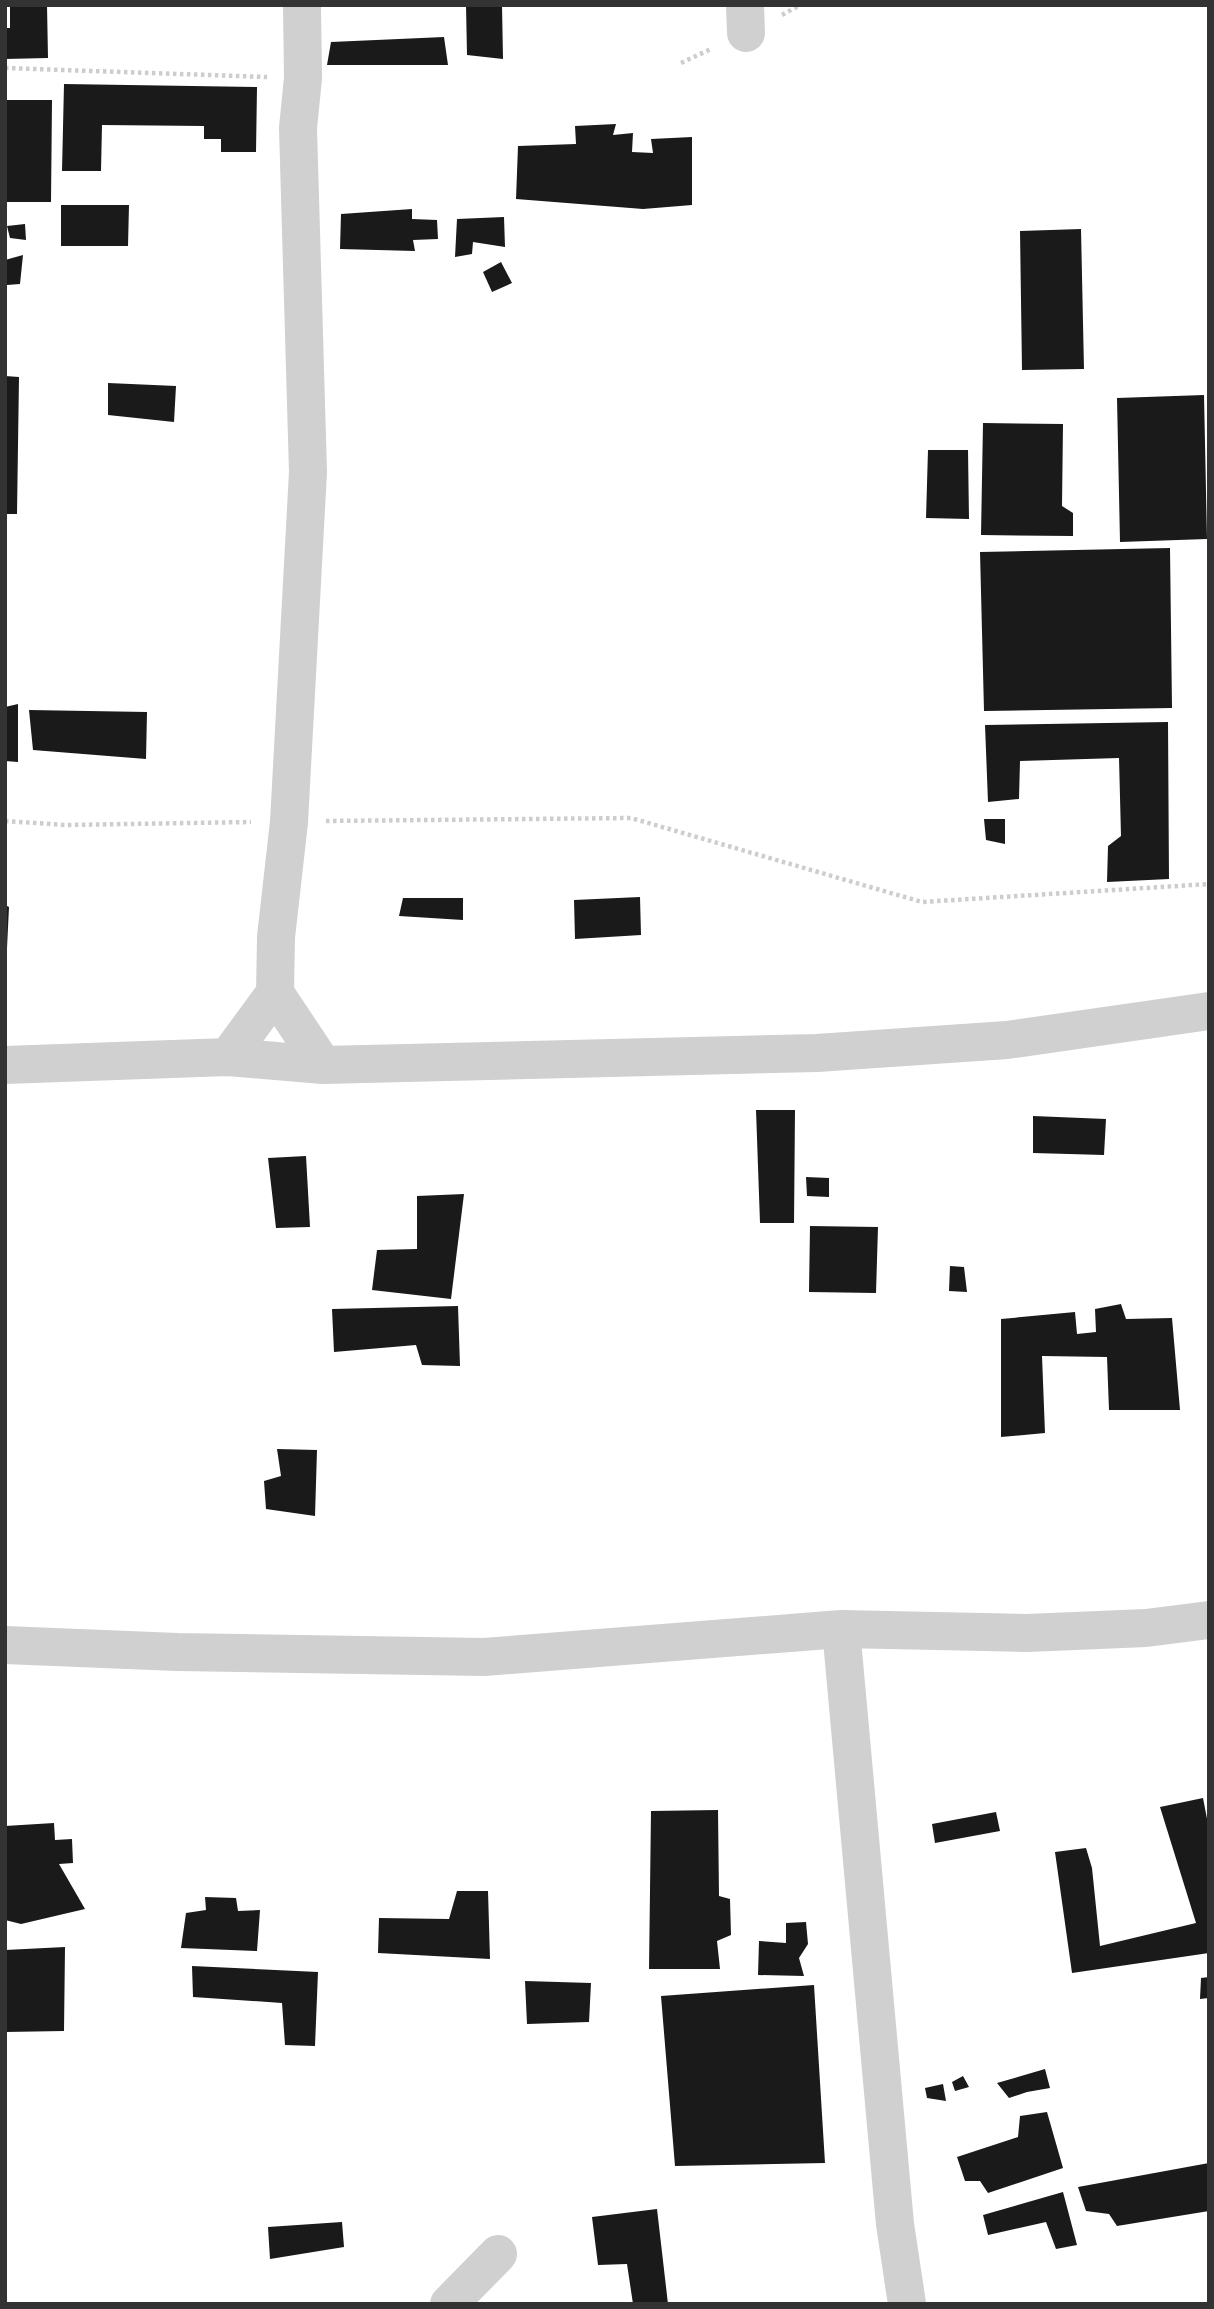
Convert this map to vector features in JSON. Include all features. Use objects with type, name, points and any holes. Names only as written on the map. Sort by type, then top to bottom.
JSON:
[{"type":"street","points":[[302,5],[303,78],[298,128],[308,472],[289,822],[276,937],[275,993],[323,1065]]},
{"type":"street","points":[[228,1057],[275,993]]},
{"type":"street","points":[[5,1065],[228,1057],[323,1065],[908,1049],[1007,1040],[1209,1011]]},
{"type":"street","points":[[5,1645],[177,1652],[484,1657],[841,1629],[1027,1633],[1146,1628],[1209,1620]]},
{"type":"street","points":[[841,1629],[893,2210],[907,2304]]},
{"type":"street","points":[[449,2304],[498,2254]]},
{"type":"path","points":[[5,68],[303,78]]},
{"type":"path","points":[[5,821],[65,825],[631,818],[922,902],[1209,884]]},
{"type":"building","points":[[10,5],[47,5],[48,58],[5,59],[5,28],[10,28]]},
{"type":"building","points":[[466,5],[502,5],[503,59],[467,55]]},
{"type":"building","points":[[444,37],[448,65],[327,65],[331,42]]},
{"type":"building","points":[[64,84],[257,87],[256,152],[221,152],[221,139],[204,139],[204,126],[102,125],[101,171],[62,171]]},
{"type":"building","points":[[5,100],[52,100],[51,202],[5,202]]},
{"type":"building","points":[[616,124],[613,135],[633,133],[632,152],[653,153],[651,139],[692,137],[692,205],[643,209],[516,199],[518,146],[576,144],[575,126]]},
{"type":"building","points":[[61,205],[129,205],[128,246],[61,246]]},
{"type":"building","points":[[412,209],[412,219],[437,220],[438,239],[413,240],[415,251],[340,249],[341,214]]},
{"type":"building","points":[[504,217],[505,247],[473,242],[472,254],[455,257],[457,219]]},
{"type":"building","points":[[25,224],[26,240],[10,238],[7,226]]},
{"type":"building","points":[[1081,229],[1084,369],[1022,370],[1020,231]]},
{"type":"building","points":[[23,255],[20,284],[7,285],[5,260]]},
{"type":"building","points":[[501,262],[512,283],[492,292],[483,272]]},
{"type":"building","points":[[5,376],[19,377],[17,514],[5,514]]},
{"type":"building","points":[[108,383],[176,386],[174,422],[108,415]]},
{"type":"building","points":[[1204,395],[1207,539],[1120,542],[1117,398]]},
{"type":"building","points":[[983,423],[1063,424],[1062,506],[1073,513],[1073,536],[981,535]]},
{"type":"building","points":[[928,450],[968,450],[969,519],[926,518]]},
{"type":"building","points":[[1170,548],[1172,708],[984,711],[980,552]]},
{"type":"building","points":[[18,704],[18,762],[5,761],[5,707]]},
{"type":"building","points":[[29,710],[147,712],[146,759],[33,750]]},
{"type":"building","points":[[1168,722],[1169,879],[1107,882],[1108,846],[1121,836],[1119,758],[1020,761],[1019,799],[988,802],[985,725]]},
{"type":"building","points":[[984,819],[1005,819],[1005,844],[986,840]]},
{"type":"building","points":[[640,897],[641,935],[575,939],[574,900]]},
{"type":"building","points":[[403,898],[463,898],[463,920],[399,916]]},
{"type":"building","points":[[5,905],[9,907],[7,948],[5,948]]},
{"type":"building","points":[[756,1110],[795,1110],[794,1223],[760,1223]]},
{"type":"building","points":[[1033,1116],[1106,1119],[1104,1155],[1033,1153]]},
{"type":"building","points":[[306,1156],[310,1227],[276,1228],[268,1158]]},
{"type":"building","points":[[806,1177],[829,1178],[829,1197],[807,1196]]},
{"type":"building","points":[[464,1194],[451,1299],[372,1290],[377,1250],[417,1249],[417,1196]]},
{"type":"building","points":[[810,1226],[878,1227],[876,1293],[809,1292]]},
{"type":"building","points":[[950,1266],[964,1267],[967,1292],[949,1291]]},
{"type":"building","points":[[1121,1304],[1126,1319],[1172,1318],[1180,1410],[1109,1410],[1107,1357],[1042,1356],[1045,1433],[1001,1437],[1001,1319],[1075,1312],[1077,1334],[1096,1332],[1095,1309]]},
{"type":"building","points":[[458,1306],[460,1366],[422,1365],[416,1345],[334,1352],[332,1309]]},
{"type":"building","points":[[277,1449],[317,1450],[315,1516],[266,1509],[264,1481],[281,1476]]},
{"type":"building","points":[[1203,1798],[1209,1829],[1209,1953],[1072,1973],[1055,1852],[1086,1848],[1092,1868],[1100,1946],[1196,1923],[1160,1807]]},
{"type":"building","points":[[718,1810],[719,1896],[730,1899],[731,1935],[717,1941],[720,1969],[649,1969],[651,1811]]},
{"type":"building","points":[[996,1812],[1000,1831],[935,1843],[932,1824]]},
{"type":"building","points":[[54,1823],[55,1840],[72,1839],[73,1863],[59,1864],[85,1909],[21,1924],[5,1920],[5,1826]]},
{"type":"building","points":[[457,1891],[488,1891],[490,1959],[378,1953],[379,1918],[449,1919]]},
{"type":"building","points":[[205,1897],[236,1898],[238,1911],[260,1910],[257,1951],[181,1948],[186,1913],[206,1910]]},
{"type":"building","points":[[806,1922],[808,1944],[799,1958],[804,1976],[758,1975],[759,1941],[786,1943],[786,1923]]},
{"type":"building","points":[[65,1947],[64,2031],[5,2032],[5,1950]]},
{"type":"building","points":[[192,1966],[318,1972],[315,2046],[285,2045],[282,2003],[193,1997]]},
{"type":"building","points":[[1209,1977],[1209,1998],[1200,1999],[1201,1978]]},
{"type":"building","points":[[525,1981],[591,1983],[589,2022],[527,2024]]},
{"type":"building","points":[[814,1985],[825,2163],[675,2166],[661,1996]]},
{"type":"building","points":[[1045,2069],[1050,2088],[1009,2098],[997,2083]]},
{"type":"building","points":[[963,2076],[969,2087],[955,2091],[952,2082]]},
{"type":"building","points":[[943,2084],[946,2101],[927,2098],[925,2088]]},
{"type":"building","points":[[1047,2112],[1063,2168],[988,2193],[980,2181],[965,2181],[957,2157],[1018,2137],[1020,2116]]},
{"type":"building","points":[[1209,2163],[1209,2211],[1117,2226],[1109,2214],[1086,2211],[1078,2187]]},
{"type":"building","points":[[1063,2192],[1077,2245],[1056,2249],[1046,2222],[988,2235],[983,2215]]},
{"type":"building","points":[[657,2209],[668,2304],[633,2304],[627,2264],[598,2265],[592,2217]]},
{"type":"building","points":[[342,2222],[344,2247],[270,2259],[268,2227]]}]
